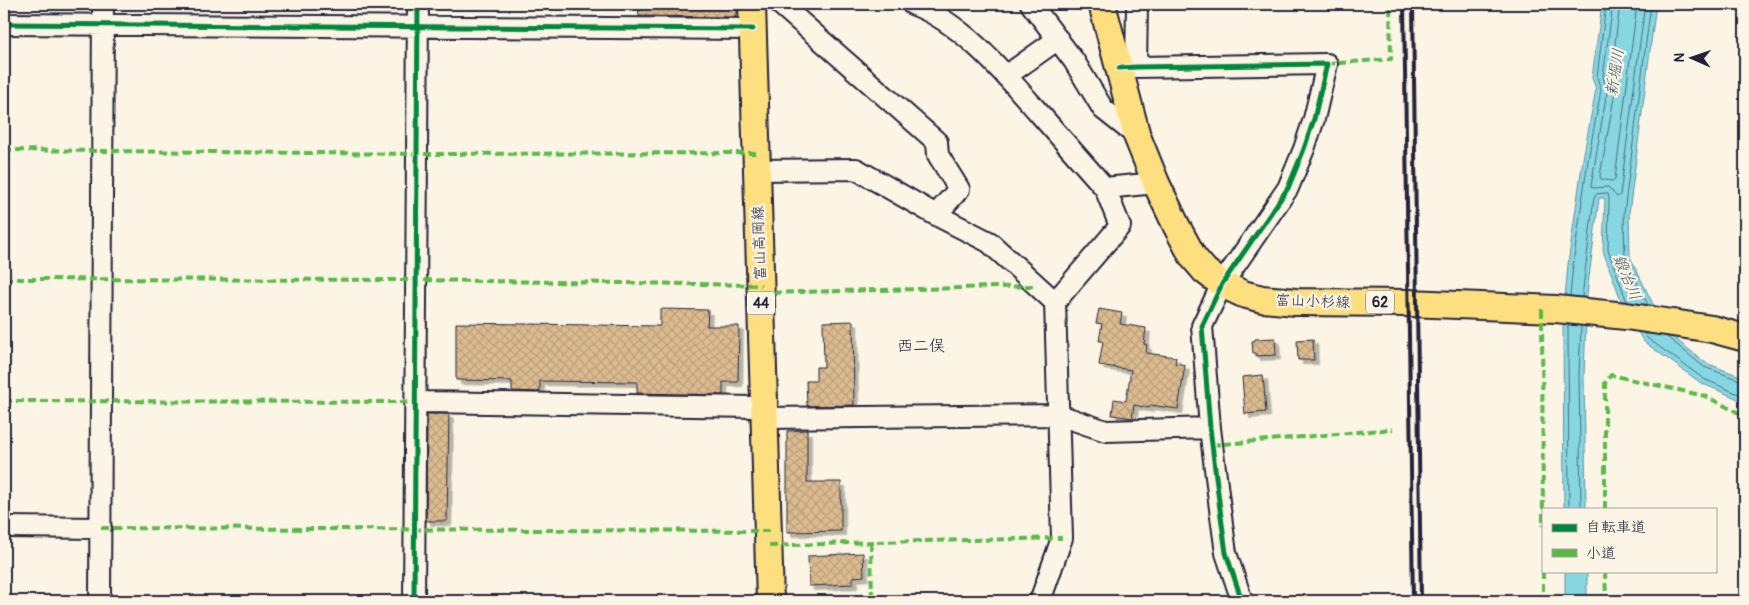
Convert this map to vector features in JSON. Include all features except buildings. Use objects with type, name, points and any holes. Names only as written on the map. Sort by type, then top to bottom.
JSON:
[{"type":"main road","name":"富山小杉線","points":[[1102,4],[1128,67],[1137,136],[1156,183],[1193,257],[1205,271],[1222,284],[1243,294],[1262,299],[1296,302],[1409,302],[1594,312],[1712,329],[1745,338]]},
{"type":"main road","name":"富山高岡線","points":[[752,16],[770,601]]},
{"type":"street","points":[[100,601],[103,4]]},
{"type":"street","points":[[414,601],[418,4]]},
{"type":"street","points":[[780,4],[937,142],[938,155],[959,189],[936,215]]},
{"type":"street","points":[[912,4],[923,8],[958,31],[1006,76],[1105,188],[1120,226],[1055,302],[1062,538],[1040,601]]},
{"type":"street","points":[[1032,4],[1074,61],[1103,109],[1137,136]]},
{"type":"street","points":[[1137,4],[1128,67],[1327,64],[1314,119],[1288,188],[1222,284],[1202,326],[1210,428],[1226,554],[1242,601]]},
{"type":"street","points":[[4,24],[418,26],[752,16]]},
{"type":"street","points":[[1006,76],[1058,39]]},
{"type":"street","points":[[757,170],[856,169],[936,215],[989,242],[1055,302]]},
{"type":"street","points":[[1105,188],[1156,183]]},
{"type":"street","points":[[424,402],[764,412],[1059,415],[1106,432],[1210,428]]},
{"type":"street","points":[[4,527],[100,528]]},
{"type":"water","points":[[1602,4],[1656,4],[1629,213],[1630,257],[1652,302],[1673,337],[1706,363],[1745,378],[1745,402],[1701,383],[1643,341],[1621,300],[1603,251],[1605,198],[1599,198],[1587,293],[1584,375],[1586,508],[1564,508],[1563,322],[1568,264],[1583,159],[1596,89],[1592,78]]},
{"type":"water","points":[[1565,572],[1587,572],[1587,601],[1565,601]]},
{"type":"railway","points":[[1404,4],[1413,601]]},
{"type":"railway","points":[[1413,4],[1421,601]]},
{"type":"marked path","points":[[1327,64],[1391,59],[1390,4]]},
{"type":"marked path","points":[[4,150],[418,154],[757,153]]},
{"type":"marked path","points":[[4,279],[417,280],[761,285]]},
{"type":"marked path","points":[[761,293],[1037,286]]},
{"type":"marked path","points":[[1542,309],[1543,508]]},
{"type":"marked path","points":[[1605,508],[1605,383],[1611,375],[1705,396],[1745,416]]},
{"type":"marked path","points":[[4,401],[416,402]]},
{"type":"marked path","points":[[1212,445],[1393,429]]},
{"type":"marked path","points":[[101,528],[769,531]]},
{"type":"marked path","points":[[769,546],[1062,538]]},
{"type":"marked path","points":[[871,542],[872,601]]},
{"type":"marked path","points":[[1543,572],[1543,601]]},
{"type":"marked path","points":[[1605,572],[1606,601]]},
{"type":"cycle path","points":[[414,601],[418,4]]},
{"type":"cycle path","points":[[4,24],[753,29]]},
{"type":"cycle path","points":[[1119,68],[1327,64],[1314,119],[1288,188],[1222,284],[1202,326],[1210,428],[1226,553],[1242,601]]},
{"type":"district","name":"西二俣","points":[[921,345]]},
{"type":"water label","name":"新堀川","points":[[1614,72]]},
{"type":"water label","name":"鍛冶川","points":[[1628,277]]}]
